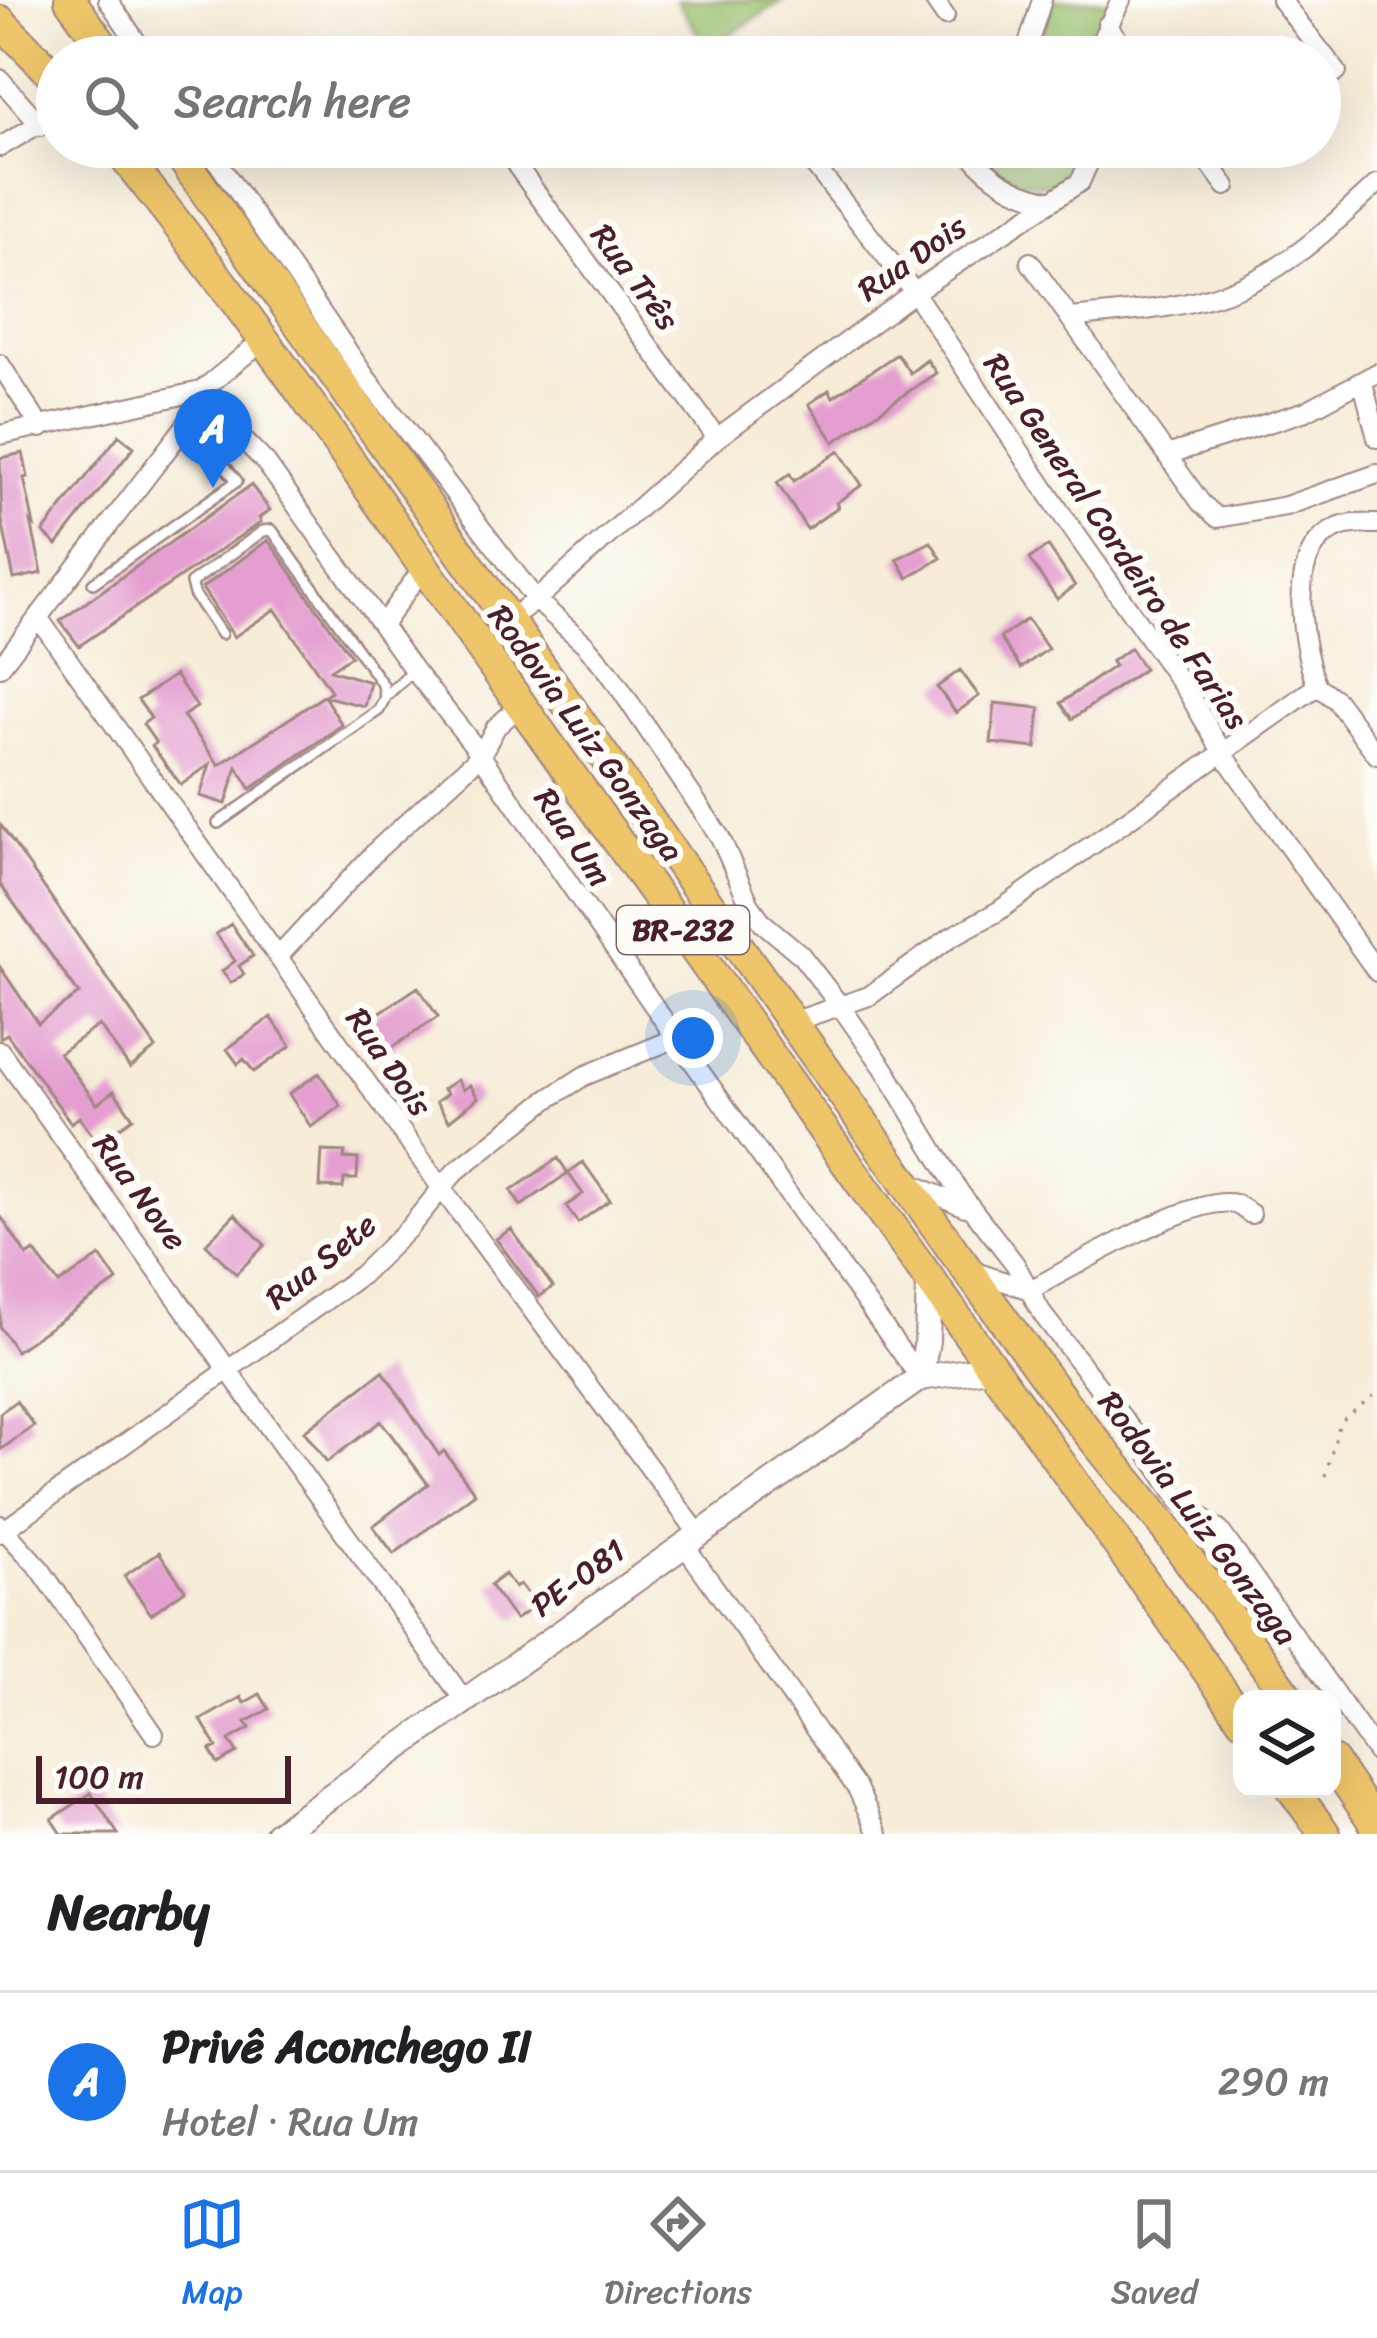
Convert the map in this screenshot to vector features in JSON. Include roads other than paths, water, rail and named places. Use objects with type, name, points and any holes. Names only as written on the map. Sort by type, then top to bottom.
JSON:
[{"type":"highway","points":[[70,0],[96,36]]},
{"type":"highway","points":[[0,21],[36,58]]},
{"type":"highway","name":"Rodovia Luiz Gonzaga","points":[[132,168],[615,832],[928,1282],[1233,1707]]},
{"type":"highway","name":"Rodovia Luiz Gonzaga","points":[[189,168],[967,1270],[1283,1690]]},
{"type":"highway","points":[[1341,1774],[1377,1827]]},
{"type":"highway","points":[[1299,1798],[1325,1834]]},
{"type":"street","points":[[108,0],[133,36]]},
{"type":"street","points":[[1031,36],[1042,0]]},
{"type":"street","points":[[1102,36],[1120,0]]},
{"type":"street","points":[[1281,0],[1308,36]]},
{"type":"street","points":[[1107,25],[1115,36]]},
{"type":"street","points":[[0,79],[36,120]]},
{"type":"street","points":[[0,147],[36,129]]},
{"type":"street","points":[[221,168],[367,379],[536,600],[609,672],[719,836],[750,905],[800,954],[841,1007],[941,1163],[1016,1264],[1043,1315],[1180,1500],[1220,1531],[1377,1753]]},
{"type":"street","name":"Rua Três","points":[[518,168],[717,438]]},
{"type":"street","name":"Rua General Cordeiro de Farias","points":[[817,168],[914,292],[1188,693],[1224,755],[1377,972]]},
{"type":"street","points":[[981,168],[1025,195],[1048,200]]},
{"type":"street","name":"Rua Dois","points":[[508,620],[717,438],[914,292],[1080,182],[1087,168]]},
{"type":"street","points":[[1213,168],[1226,186]]},
{"type":"street","points":[[1070,319],[1183,304],[1259,278],[1300,250],[1377,184]]},
{"type":"street","points":[[1030,262],[1201,503],[1218,518],[1286,506],[1377,474]]},
{"type":"street","points":[[0,435],[201,392],[262,341]]},
{"type":"street","points":[[0,364],[41,428]]},
{"type":"street","points":[[1170,454],[1270,426],[1370,378],[1377,438]]},
{"type":"street","points":[[201,392],[210,448]]},
{"type":"street","points":[[2,665],[206,416]]},
{"type":"street","name":"Rua Um","points":[[206,416],[245,439],[266,464],[382,625],[409,673],[481,754],[676,1038],[920,1378]]},
{"type":"street","points":[[1377,524],[1345,524],[1325,534],[1312,549],[1301,582],[1317,686],[1370,735],[1377,755]]},
{"type":"street","points":[[382,625],[424,568]]},
{"type":"street","name":"Rua Dois","points":[[40,620],[691,1538],[858,1790],[878,1834]]},
{"type":"street","points":[[0,638],[2,665]]},
{"type":"street","points":[[792,1022],[841,1007],[891,983],[1317,686]]},
{"type":"street","points":[[278,957],[378,849],[481,754],[496,727],[521,704]]},
{"type":"street","name":"Rua Sete","points":[[2,1529],[362,1275],[489,1143],[544,1101],[584,1076],[676,1038]]},
{"type":"street","name":"Rua Nove","points":[[0,1051],[231,1369]]},
{"type":"street","points":[[904,1181],[945,1195],[976,1213]]},
{"type":"street","points":[[967,1270],[1030,1290],[1180,1213],[1235,1204],[1251,1214]]},
{"type":"street","points":[[928,1282],[928,1341],[920,1378],[989,1368]]},
{"type":"street","points":[[231,1369],[464,1700]]},
{"type":"street","name":"PE-081","points":[[277,1834],[920,1378]]},
{"type":"street","points":[[2,1529],[40,1570],[154,1734]]},
{"type":"lane","points":[[210,448],[237,481]]},
{"type":"lane","points":[[93,583],[248,474]]},
{"type":"lane","points":[[221,634],[191,583],[263,531],[272,530],[384,691]]},
{"type":"lane","points":[[218,823],[379,710],[384,691],[409,673]]},
{"type":"place","name":"Privê Aconchego II","points":[[213,488]]}]
